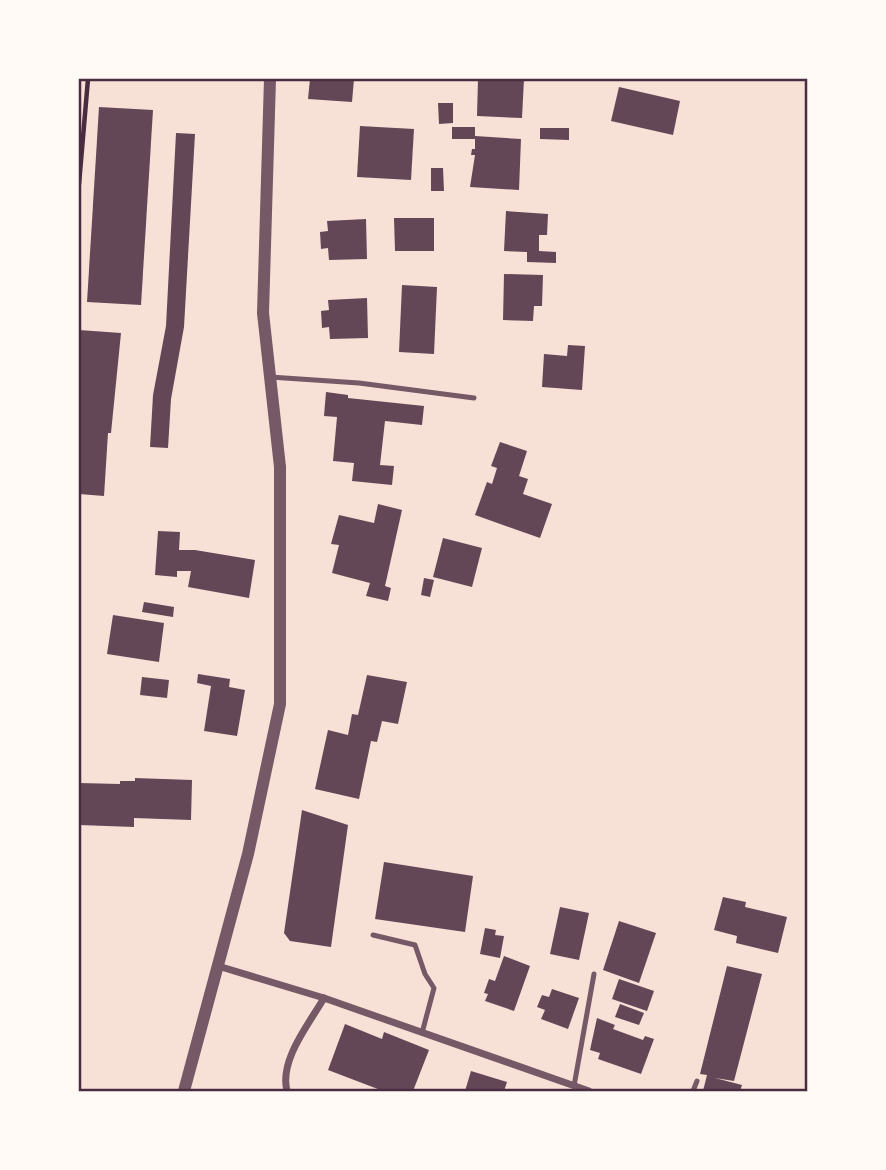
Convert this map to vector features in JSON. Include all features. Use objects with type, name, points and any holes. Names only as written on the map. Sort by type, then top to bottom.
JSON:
[{"type":"street","points":[[184,1091],[248,854],[280,704],[280,467],[263,313],[270,79]]},
{"type":"street","points":[[218,966],[324,998],[589,1091]]},
{"type":"street","points":[[287,1091],[285,1083],[288,1062],[324,998]]},
{"type":"lane","points":[[270,377],[359,383],[474,398]]},
{"type":"lane","points":[[373,935],[415,945],[425,974],[434,988],[422,1033]]},
{"type":"lane","points":[[574,1086],[594,974]]},
{"type":"lane","points":[[693,1091],[697,1081]]},
{"type":"path","points":[[79,184],[88,79]]},
{"type":"building","points":[[310,79],[354,79],[352,102],[308,99]]},
{"type":"building","points":[[478,79],[524,79],[522,118],[477,116]]},
{"type":"building","points":[[619,87],[680,101],[673,135],[611,121]]},
{"type":"building","points":[[438,103],[453,103],[453,123],[439,124]]},
{"type":"building","points":[[99,107],[153,110],[141,305],[87,302]]},
{"type":"building","points":[[360,126],[414,129],[411,180],[357,177]]},
{"type":"building","points":[[452,127],[475,127],[475,136],[521,139],[519,190],[470,187],[475,155],[471,155],[472,149],[475,149],[475,139],[452,139]]},
{"type":"building","points":[[540,128],[569,128],[569,140],[540,139]]},
{"type":"building","points":[[176,133],[195,134],[184,327],[171,399],[168,448],[150,447],[153,395],[166,326]]},
{"type":"building","points":[[431,168],[443,168],[444,191],[431,191]]},
{"type":"building","points":[[506,211],[548,214],[547,235],[539,235],[539,251],[556,252],[556,263],[527,262],[527,252],[504,251]]},
{"type":"building","points":[[394,218],[434,218],[434,251],[395,251]]},
{"type":"building","points":[[366,219],[367,259],[329,260],[328,248],[321,249],[320,232],[328,231],[327,221]]},
{"type":"building","points":[[504,274],[543,275],[542,306],[534,306],[533,321],[503,320]]},
{"type":"building","points":[[402,285],[437,287],[434,354],[399,352]]},
{"type":"building","points":[[367,298],[368,338],[330,339],[329,327],[322,328],[321,311],[329,310],[328,300]]},
{"type":"building","points":[[79,330],[121,333],[111,433],[108,433],[104,496],[79,494]]},
{"type":"building","points":[[568,345],[585,346],[582,390],[542,387],[544,354],[567,356]]},
{"type":"building","points":[[326,392],[348,395],[348,398],[424,406],[422,425],[385,421],[380,465],[394,466],[392,485],[352,481],[354,463],[333,461],[337,417],[324,416]]},
{"type":"building","points":[[500,442],[527,451],[519,476],[528,479],[523,494],[552,504],[540,538],[475,515],[487,482],[492,484],[497,468],[491,466]]},
{"type":"building","points":[[378,504],[402,510],[385,586],[391,588],[388,601],[366,596],[370,583],[332,573],[339,545],[331,544],[339,515],[374,523]]},
{"type":"building","points":[[158,531],[180,532],[179,550],[255,560],[249,598],[188,587],[191,571],[177,571],[177,577],[155,575]]},
{"type":"building","points":[[443,538],[482,548],[472,587],[433,577]]},
{"type":"building","points":[[424,578],[434,580],[430,597],[421,595]]},
{"type":"building","points":[[144,602],[174,607],[173,617],[142,612]]},
{"type":"building","points":[[113,615],[164,623],[159,662],[107,654]]},
{"type":"building","points":[[198,674],[230,679],[229,687],[245,690],[237,736],[204,731],[211,686],[197,683]]},
{"type":"building","points":[[367,675],[407,682],[398,724],[382,721],[377,742],[371,741],[359,799],[315,789],[328,730],[348,735],[352,714],[358,715]]},
{"type":"building","points":[[142,677],[169,680],[167,698],[140,695]]},
{"type":"building","points":[[135,778],[192,780],[191,820],[134,818],[134,827],[79,825],[79,783],[120,784],[120,781],[135,781]]},
{"type":"building","points":[[302,810],[348,825],[331,947],[290,941],[284,933]]},
{"type":"building","points":[[384,862],[473,876],[465,932],[375,919]]},
{"type":"building","points":[[723,897],[746,902],[745,907],[787,917],[778,953],[736,943],[737,936],[714,930]]},
{"type":"building","points":[[560,907],[589,913],[579,960],[550,954]]},
{"type":"building","points":[[619,921],[656,933],[639,983],[603,970]]},
{"type":"building","points":[[485,928],[496,930],[495,935],[504,936],[500,958],[480,954]]},
{"type":"building","points":[[504,956],[530,966],[514,1011],[485,1001],[488,994],[484,993],[489,979],[495,981]]},
{"type":"building","points":[[727,966],[762,974],[734,1081],[715,1078],[742,1085],[740,1091],[703,1091],[707,1075],[700,1074]]},
{"type":"building","points":[[619,979],[654,991],[647,1011],[612,999]]},
{"type":"building","points":[[552,989],[579,998],[568,1029],[541,1019],[545,1010],[537,1007],[542,995],[549,997]]},
{"type":"building","points":[[620,1004],[644,1013],[639,1025],[615,1017]]},
{"type":"building","points":[[597,1018],[615,1025],[613,1029],[643,1040],[645,1036],[654,1039],[641,1074],[598,1059],[600,1053],[590,1050]]},
{"type":"building","points":[[345,1024],[382,1039],[384,1032],[429,1050],[413,1091],[383,1091],[328,1070]]},
{"type":"building","points":[[471,1071],[507,1082],[504,1091],[465,1091]]}]
